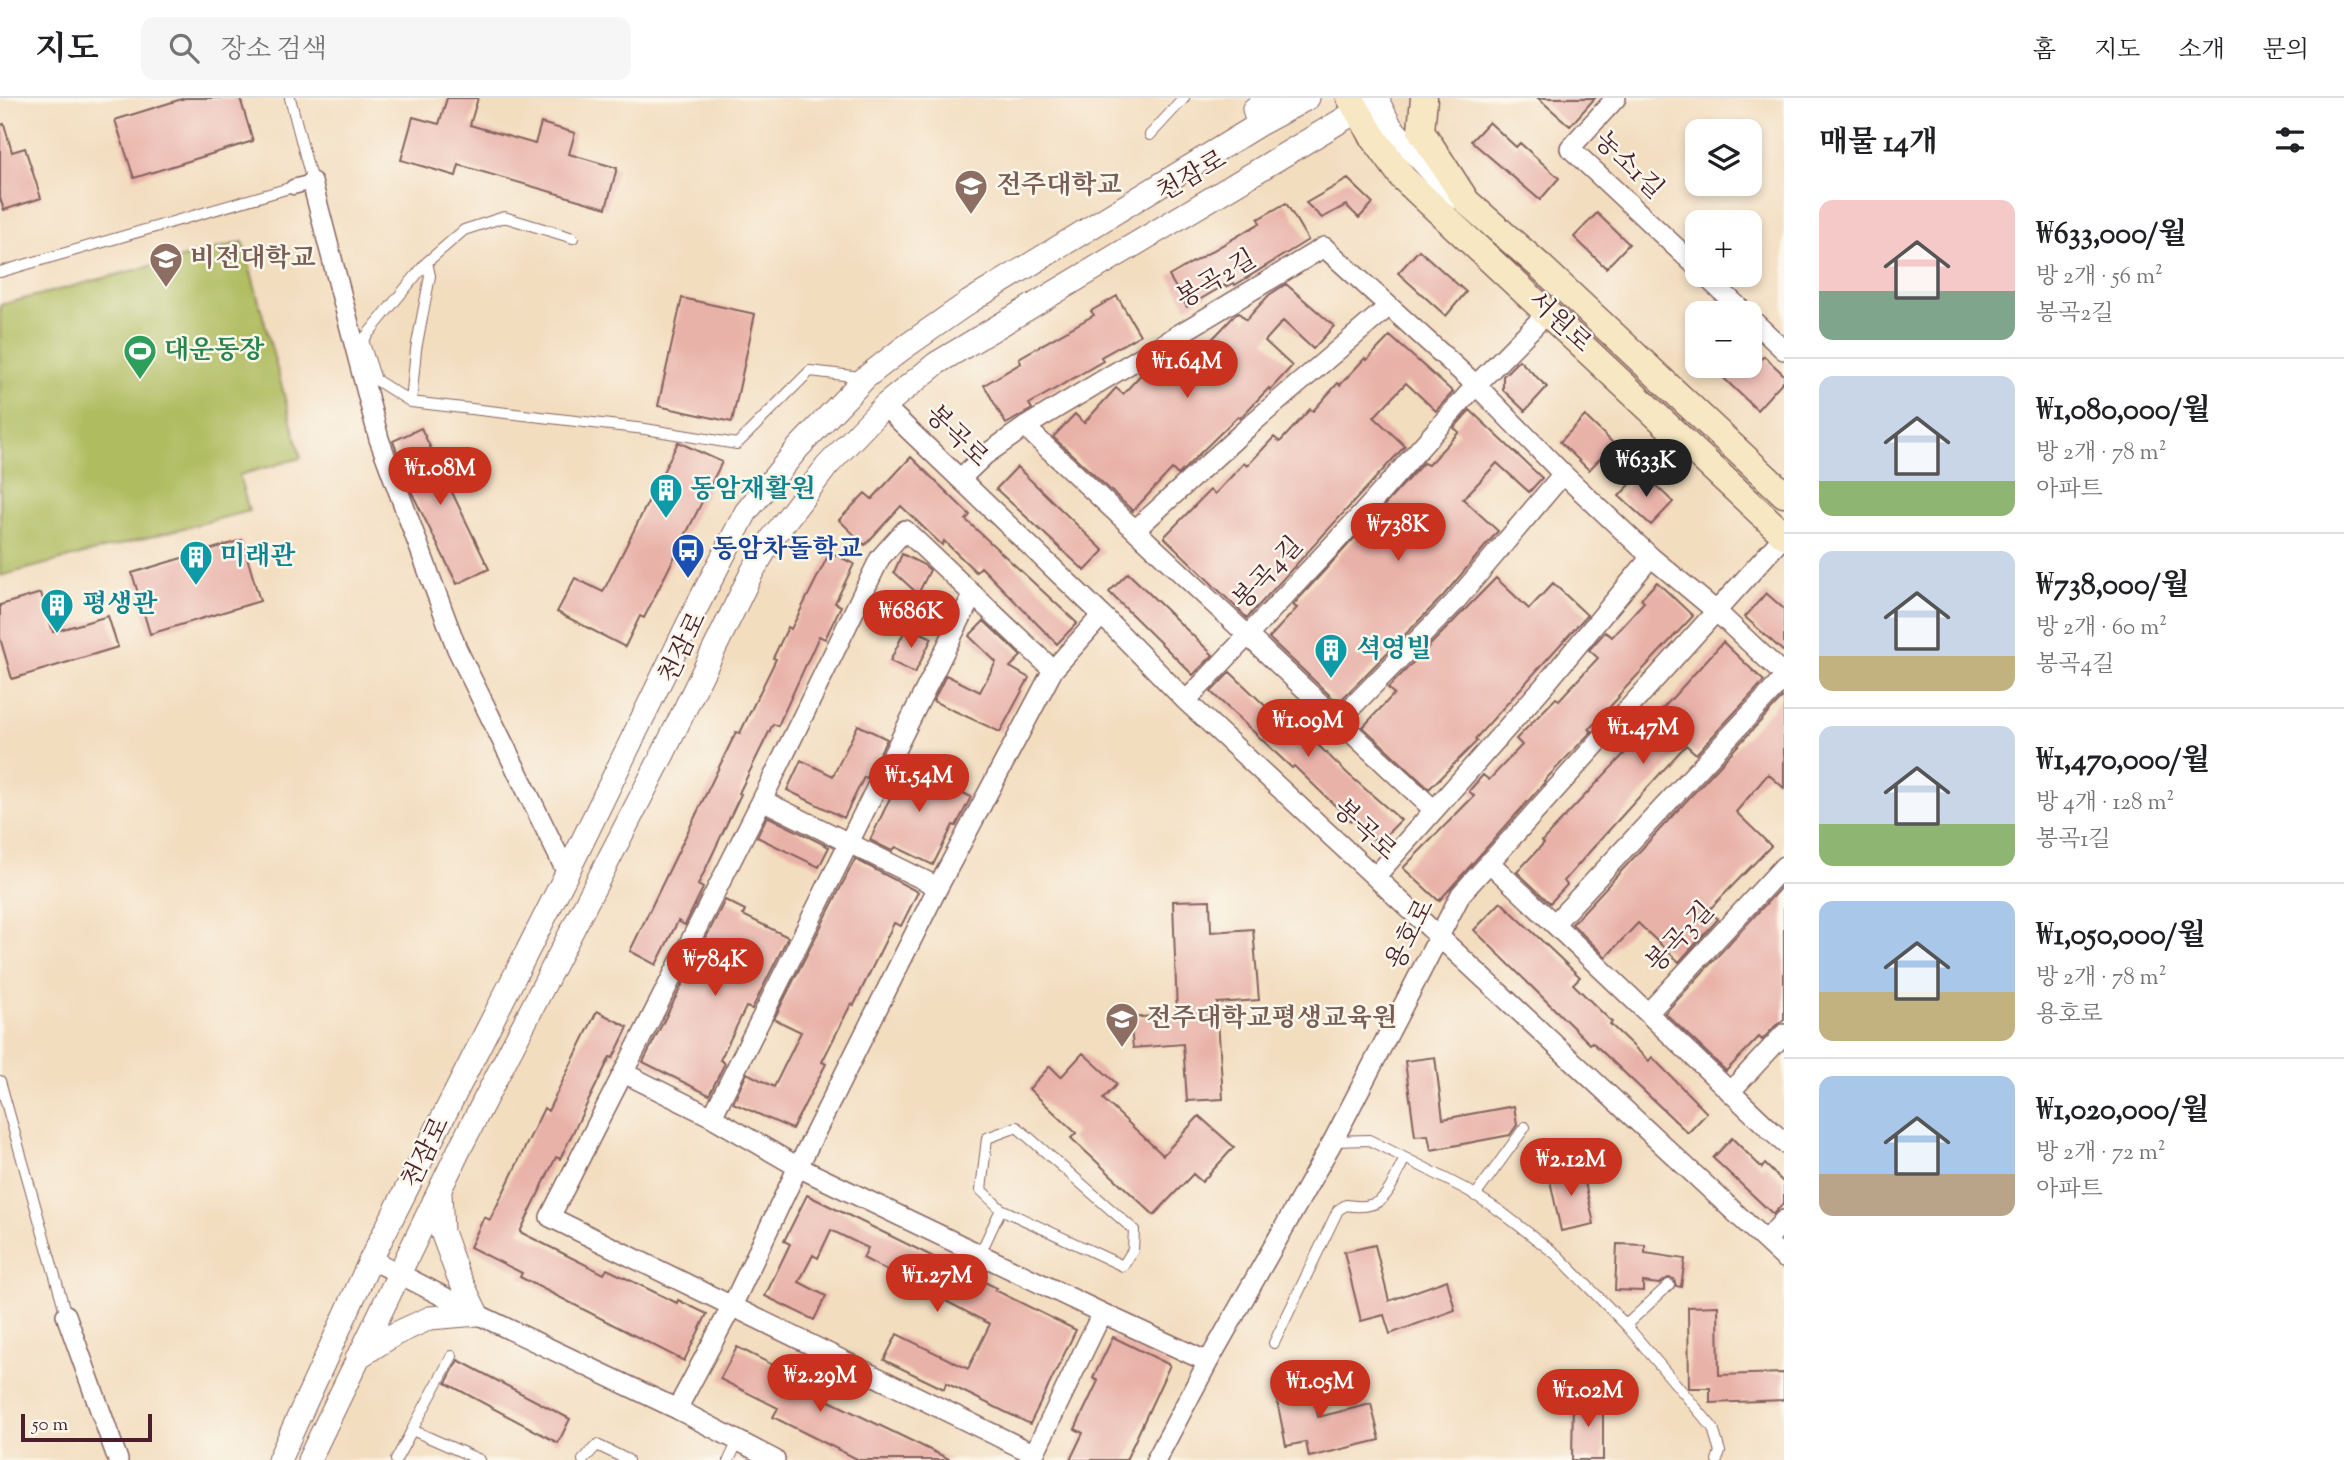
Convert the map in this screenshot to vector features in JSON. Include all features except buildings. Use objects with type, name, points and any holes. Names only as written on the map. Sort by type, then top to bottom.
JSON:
[{"type":"main road","points":[[1424,98],[1421,131],[1467,202]]},
{"type":"main road","name":"서원로","points":[[1368,101],[1374,138],[1403,178],[1784,535]]},
{"type":"main road","name":"서원로","points":[[1467,202],[1540,265],[1784,494]]},
{"type":"street","points":[[1258,125],[1254,109],[1269,98]]},
{"type":"street","name":"천잠로","points":[[279,1460],[371,1259],[746,512],[798,448],[865,378],[969,302],[1258,125],[1308,98]]},
{"type":"street","name":"농소1길","points":[[1616,98],[1570,148],[1685,256]]},
{"type":"street","name":"천잠로","points":[[309,1460],[440,1190],[651,778],[752,572],[773,537],[813,483],[884,406],[937,363],[1368,101]]},
{"type":"street","name":"서원로","points":[[1368,101],[1454,197],[1467,202]]},
{"type":"street","points":[[302,185],[360,348],[379,439],[457,649],[567,873]]},
{"type":"street","name":"봉곡2길","points":[[961,478],[985,455],[1025,427],[1324,247],[1476,385],[1563,474],[1651,557],[1716,611],[1784,676]]},
{"type":"street","points":[[1717,287],[1732,301]]},
{"type":"street","points":[[1135,530],[1256,420],[1388,307]]},
{"type":"street","points":[[1476,385],[1547,313]]},
{"type":"street","points":[[1762,330],[1784,351]]},
{"type":"street","name":"봉곡4길","points":[[1246,637],[1359,517],[1476,385]]},
{"type":"street","name":"봉곡로","points":[[884,406],[1102,615],[1186,701],[1784,1258]]},
{"type":"street","name":"봉곡4길","points":[[1025,427],[1246,637],[1434,810]]},
{"type":"street","points":[[1338,721],[1453,604],[1563,474]]},
{"type":"street","points":[[1053,670],[905,530],[880,558],[762,800],[550,1217],[1034,1454],[1102,1313]]},
{"type":"street","name":"용호로","points":[[1156,1460],[1208,1362],[1334,1142],[1461,894],[1784,535]]},
{"type":"street","points":[[1375,877],[1543,687],[1651,557]]},
{"type":"street","points":[[712,1117],[973,594]]},
{"type":"street","points":[[677,1409],[732,1306],[938,887],[1053,670],[1102,615]]},
{"type":"street","points":[[1186,701],[1246,637]]},
{"type":"street","points":[[1554,924],[1784,676]]},
{"type":"street","points":[[762,800],[938,887]]},
{"type":"street","name":"봉곡3길","points":[[1489,862],[1784,1143]]},
{"type":"street","name":"봉곡3길","points":[[1648,1013],[1784,866]]},
{"type":"street","points":[[1730,1091],[1784,1034]]},
{"type":"street","points":[[624,1073],[712,1117],[798,1167],[1208,1362]]},
{"type":"street","points":[[440,1190],[442,1232],[457,1273],[477,1314]]},
{"type":"street","points":[[1766,1241],[1784,1220]]},
{"type":"street","points":[[371,1259],[775,1460]]},
{"type":"street","points":[[357,1359],[395,1334],[430,1318],[477,1314]]},
{"type":"street","points":[[66,1315],[118,1460]]},
{"type":"lane","points":[[0,272],[302,185],[290,98]]},
{"type":"lane","points":[[1150,135],[1184,98]]},
{"type":"lane","points":[[573,238],[504,217],[464,230],[427,262],[363,340],[360,348],[376,380],[411,402],[645,429],[737,444],[810,371],[865,378]]},
{"type":"lane","points":[[411,402],[416,349],[430,276],[427,262]]},
{"type":"lane","points":[[0,1081],[66,1315]]},
{"type":"lane","points":[[1017,1127],[1134,1230],[1133,1250],[1123,1266],[1001,1209],[981,1190],[987,1138],[1017,1127]]},
{"type":"lane","points":[[1475,1196],[1525,1128]]},
{"type":"lane","points":[[1334,1142],[1369,1140],[1405,1158],[1500,1211],[1557,1255],[1626,1325],[1713,1428],[1720,1452],[1717,1460]]},
{"type":"lane","points":[[1275,1343],[1338,1210],[1346,1205],[1365,1208],[1382,1201],[1405,1158]]},
{"type":"lane","points":[[980,1254],[1001,1209]]},
{"type":"lane","points":[[1626,1325],[1669,1285]]},
{"type":"lane","points":[[396,1460],[452,1356]]},
{"type":"lane","points":[[412,1430],[480,1460]]},
{"type":"lane","points":[[729,1460],[738,1441]]},
{"type":"lane","points":[[583,1460],[597,1445],[628,1460]]},
{"type":"green space","name":"대운동장","points":[[243,242],[301,458],[239,475],[249,511],[0,576],[0,305]]},
{"type":"place","name":"전주대학교","points":[[971,216]]},
{"type":"place","name":"비전대학교","points":[[166,289]]},
{"type":"place","name":"대운동장","points":[[140,381]]},
{"type":"place","name":"동암재활원","points":[[666,520]]},
{"type":"place","name":"동암차돌학교","points":[[688,580]]},
{"type":"place","name":"미래관","points":[[196,587]]},
{"type":"place","name":"평생관","points":[[57,635]]},
{"type":"place","name":"셕영빌","points":[[1331,680]]},
{"type":"place","name":"전주대학교평생교육원","points":[[1122,1049]]}]
